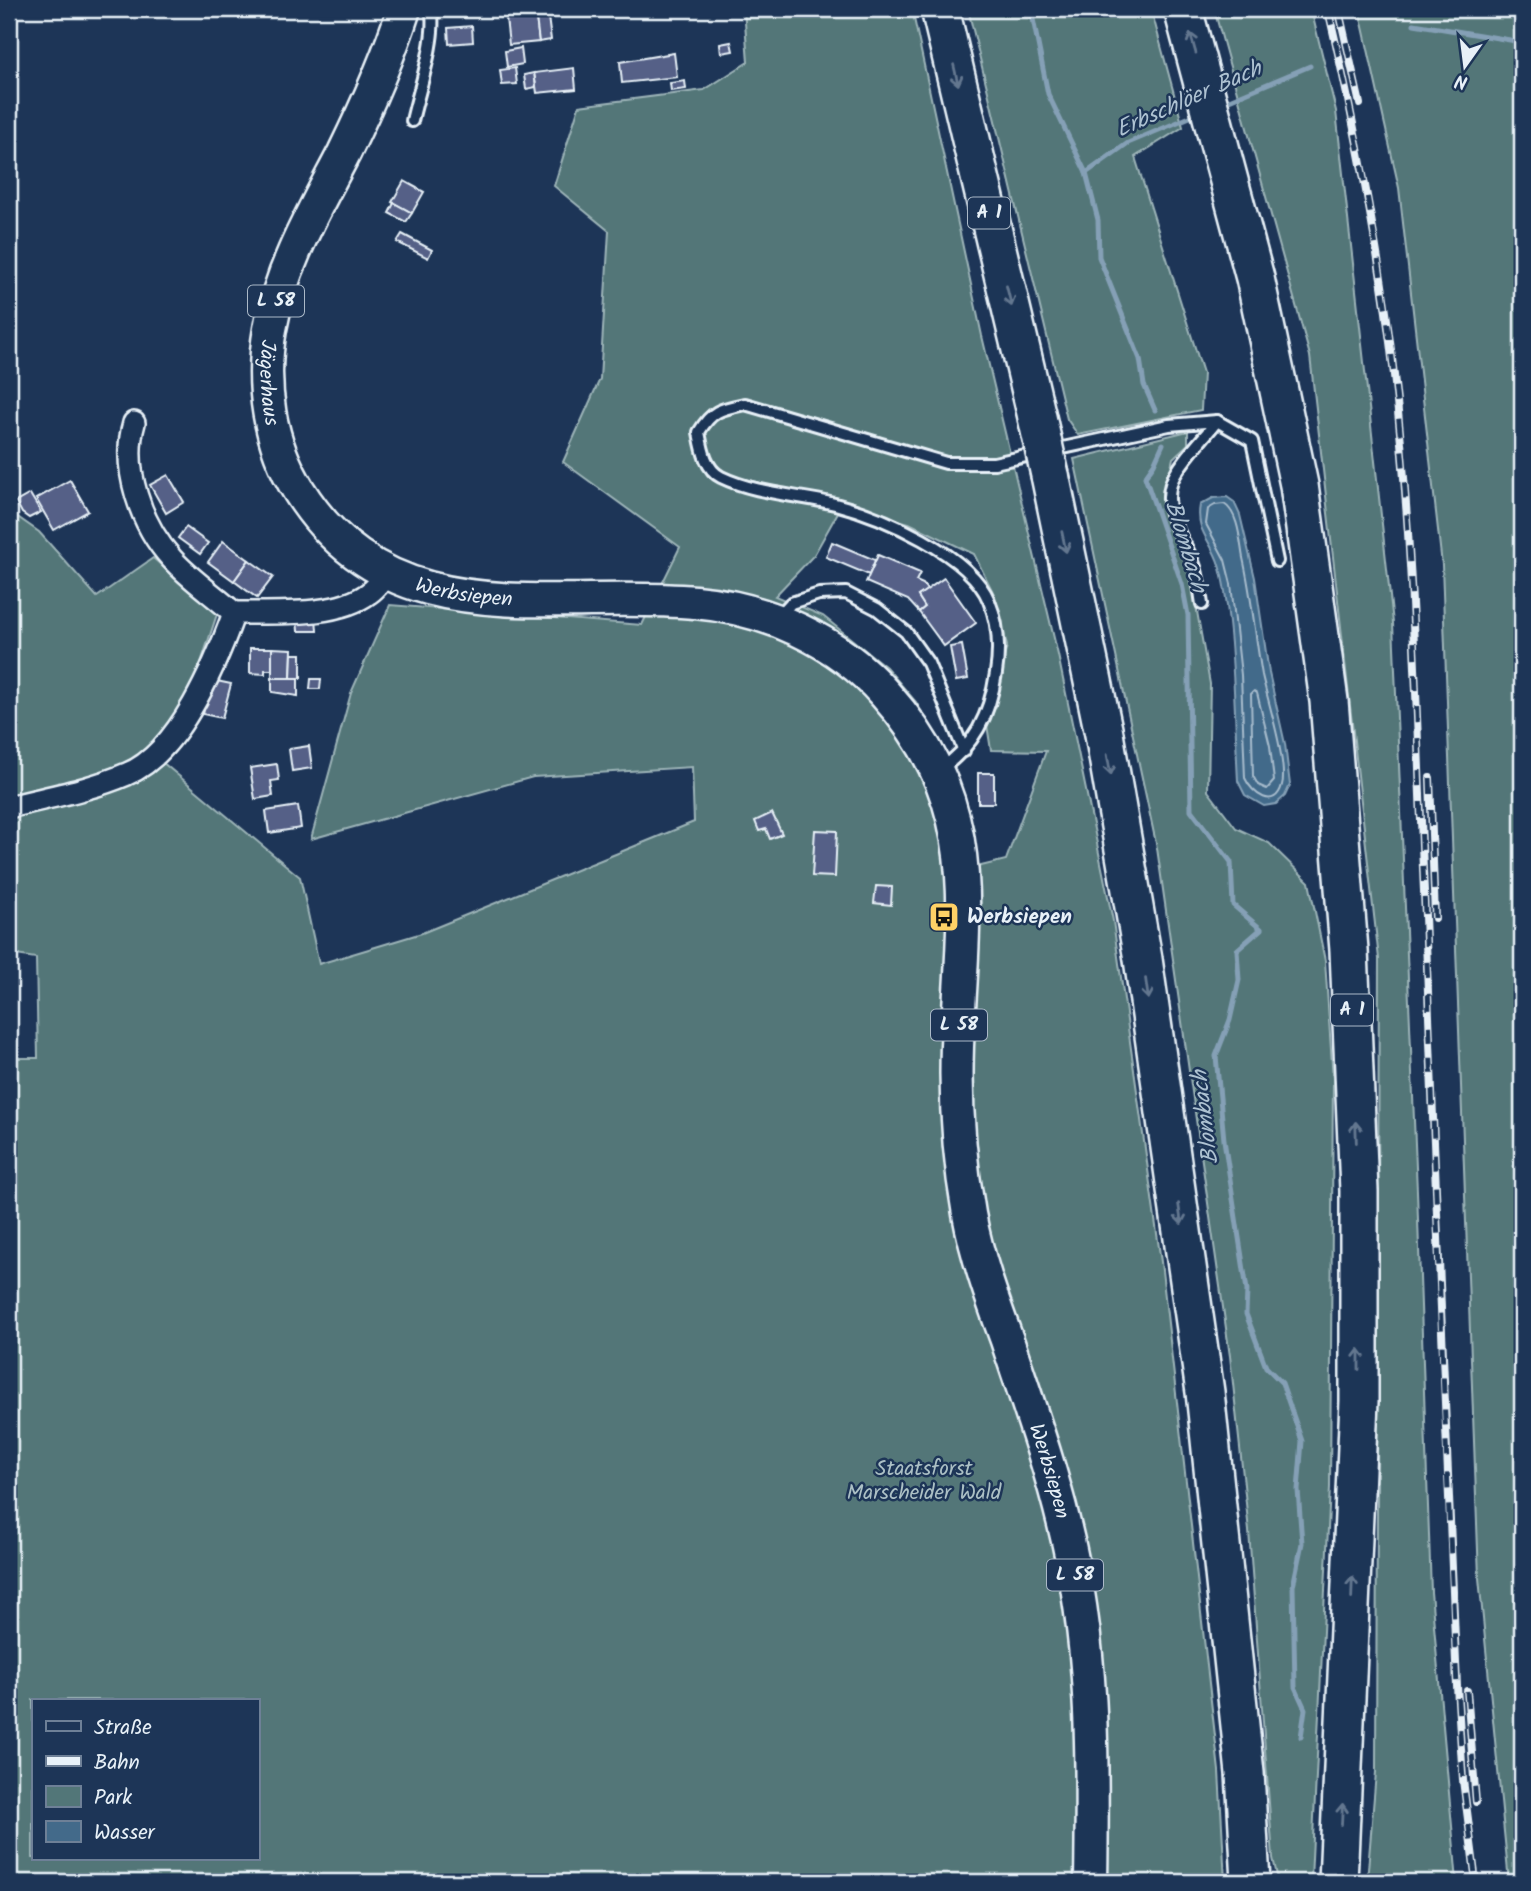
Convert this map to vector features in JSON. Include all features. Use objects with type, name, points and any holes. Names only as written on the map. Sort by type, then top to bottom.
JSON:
[{"type":"highway","name":"A 1","points":[[940,9],[1050,475],[1104,734],[1143,959],[1203,1379],[1244,1773],[1251,1882]]},
{"type":"highway","name":"A 1","points":[[1183,9],[1255,278],[1299,485],[1329,701],[1349,950],[1359,1191],[1359,1402],[1338,1882]]},
{"type":"main road","name":"Jägerhaus","points":[[388,573],[359,556],[325,524],[302,496],[275,437],[268,405],[266,371],[271,323],[285,275],[298,243],[370,98],[404,9]]},
{"type":"main road","name":"Werbsiepen","points":[[388,573],[436,590],[475,598],[528,602],[653,599],[694,601],[734,608],[775,620],[823,644],[867,675],[912,727],[937,771],[956,829],[965,897],[956,1078],[962,1168],[981,1264],[1044,1450],[1064,1524],[1079,1597],[1092,1708],[1091,1882]]},
{"type":"street","points":[[134,423],[129,447],[130,466],[146,517],[157,540],[172,559],[234,613],[305,611],[354,602],[367,595],[388,573]]},
{"type":"street","points":[[9,807],[129,774],[156,756],[176,734],[207,676],[234,613]]},
{"type":"lane","points":[[412,121],[432,33],[431,9]]},
{"type":"lane","points":[[937,771],[964,751],[982,724],[994,689],[1000,644],[989,599],[970,574],[927,542],[835,504],[769,492],[719,477],[704,457],[699,432],[709,415],[724,408],[745,404],[946,463],[994,463],[1169,425],[1216,421],[1252,441],[1277,561]]},
{"type":"lane","points":[[1202,604],[1196,568],[1175,526],[1170,508],[1171,483],[1216,421]]},
{"type":"lane","points":[[775,620],[791,603],[819,594],[846,593],[877,609],[906,632],[928,663],[964,751]]},
{"type":"green space","name":"Staatsforst Marscheider Wald","points":[[744,9],[912,9],[982,336],[1058,655],[1113,921],[1161,1262],[1219,1771],[1225,1882],[9,1882],[9,1058],[38,1058],[36,958],[9,954],[9,511],[39,532],[97,597],[153,558],[217,614],[189,699],[150,752],[300,877],[319,964],[422,933],[694,822],[692,767],[533,777],[311,839],[351,693],[390,605],[642,625],[680,547],[563,462],[600,379],[609,231],[554,186],[579,106],[704,90],[748,62]],"holes":[[[842,505],[909,523],[974,554],[995,596],[1007,646],[987,725],[991,750],[1046,751],[1006,860],[977,867],[974,829],[962,792],[938,740],[916,702],[886,667],[823,616],[775,596],[814,555]]]},
{"type":"green space","points":[[968,9],[1151,9],[1183,127],[1135,157],[1203,373],[1201,410],[1078,435],[1067,419]]},
{"type":"green space","points":[[1214,9],[1311,9],[1336,111],[1393,623],[1431,1592],[1457,1882],[1367,1882],[1376,1772],[1379,959],[1310,356]]},
{"type":"green space","points":[[1359,9],[1522,9],[1522,1882],[1509,1882],[1479,1578],[1442,565],[1399,188]]},
{"type":"green space","points":[[1188,431],[1188,444],[1173,458],[1163,500],[1169,526],[1188,561],[1210,684],[1208,791],[1236,828],[1269,843],[1309,882],[1325,961],[1333,1079],[1330,1487],[1311,1879],[1294,1883],[1278,1880],[1273,1858],[1249,1531],[1230,1356],[1157,848],[1074,459]]},
{"type":"water","points":[[1227,497],[1234,502],[1240,515],[1255,578],[1290,785],[1285,796],[1276,804],[1264,806],[1245,795],[1238,781],[1233,663],[1226,594],[1219,565],[1202,530],[1199,514],[1200,505],[1213,498]]},
{"type":"building","points":[[505,9],[535,9],[539,42],[509,45]]},
{"type":"building","points":[[535,9],[547,9],[551,40],[539,42]]},
{"type":"building","points":[[472,26],[473,42],[449,44],[448,28]]},
{"type":"building","points":[[731,42],[733,51],[721,53],[720,44]]},
{"type":"building","points":[[521,48],[523,64],[507,67],[505,51]]},
{"type":"building","points":[[674,53],[677,77],[622,83],[620,62]]},
{"type":"building","points":[[515,68],[517,84],[502,85],[500,70]]},
{"type":"building","points":[[574,68],[576,89],[537,93],[534,73]]},
{"type":"building","points":[[534,73],[536,87],[526,89],[524,75]]},
{"type":"building","points":[[685,81],[686,89],[671,91],[670,83]]},
{"type":"building","points":[[404,181],[424,192],[412,213],[392,202]]},
{"type":"building","points":[[394,203],[412,213],[406,222],[389,213]]},
{"type":"building","points":[[402,234],[432,250],[428,258],[397,242]]},
{"type":"building","points":[[168,475],[184,502],[166,513],[150,485]]},
{"type":"building","points":[[70,480],[88,511],[54,530],[36,499]]},
{"type":"building","points":[[30,494],[41,512],[29,518],[22,513],[16,502]]},
{"type":"building","points":[[186,527],[208,543],[200,554],[178,538]]},
{"type":"building","points":[[223,541],[249,560],[234,581],[208,562]]},
{"type":"building","points":[[832,542],[875,560],[869,575],[826,557]]},
{"type":"building","points":[[878,555],[920,573],[916,581],[923,584],[927,590],[918,596],[925,607],[919,612],[908,600],[866,582]]},
{"type":"building","points":[[249,560],[273,577],[257,598],[234,581]]},
{"type":"building","points":[[944,578],[976,623],[944,646],[919,612],[925,607],[918,596]]},
{"type":"building","points":[[316,617],[317,631],[298,631],[297,618]]},
{"type":"building","points":[[962,645],[968,679],[956,681],[950,647]]},
{"type":"building","points":[[250,648],[272,648],[272,670],[265,670],[265,674],[250,673]]},
{"type":"building","points":[[272,648],[292,649],[291,678],[272,678]]},
{"type":"building","points":[[292,654],[301,654],[301,678],[291,678]]},
{"type":"building","points":[[272,678],[298,678],[298,696],[272,692]]},
{"type":"building","points":[[311,679],[321,679],[320,689],[310,689]]},
{"type":"building","points":[[212,680],[231,684],[222,718],[203,714]]},
{"type":"building","points":[[309,746],[312,768],[292,771],[289,749]]},
{"type":"building","points":[[277,764],[279,780],[271,781],[273,796],[255,799],[250,768]]},
{"type":"building","points":[[978,773],[994,773],[994,803],[978,803]]},
{"type":"building","points":[[298,806],[301,828],[269,833],[266,811]]},
{"type":"building","points":[[772,813],[782,834],[770,839],[766,829],[759,831],[755,821]]},
{"type":"building","points":[[815,830],[837,831],[835,877],[812,876]]},
{"type":"building","points":[[876,886],[892,887],[891,905],[874,903]]},
{"type":"waterway","name":"Blombach","points":[[1031,9],[1048,94],[1086,173],[1098,220],[1099,257],[1140,359],[1144,385],[1155,410]]},
{"type":"waterway","name":"Erbschlöer Bach","points":[[1414,24],[1522,42]]},
{"type":"waterway","name":"Erbschlöer Bach","points":[[1222,103],[1310,66]]},
{"type":"waterway","name":"Erbschlöer Bach","points":[[1086,173],[1128,143],[1197,114]]},
{"type":"waterway","name":"Blombach","points":[[1163,444],[1145,477],[1182,584],[1188,615],[1191,810],[1231,862],[1233,905],[1261,929],[1237,950],[1239,980],[1230,1020],[1216,1056],[1224,1140],[1247,1290],[1246,1314],[1266,1367],[1282,1383],[1302,1441],[1298,1490],[1302,1543],[1293,1586],[1295,1687],[1305,1709],[1301,1737]]},
{"type":"railway","points":[[1328,9],[1357,145],[1382,283],[1401,439],[1414,633],[1457,1686],[1463,1780],[1476,1882]]},
{"type":"railway","points":[[1339,11],[1360,104]]},
{"type":"railway","points":[[1430,778],[1435,918]]},
{"type":"railway","points":[[1467,1691],[1476,1802]]},
{"type":"place","name":"Werbsiepen","points":[[944,917]]}]
